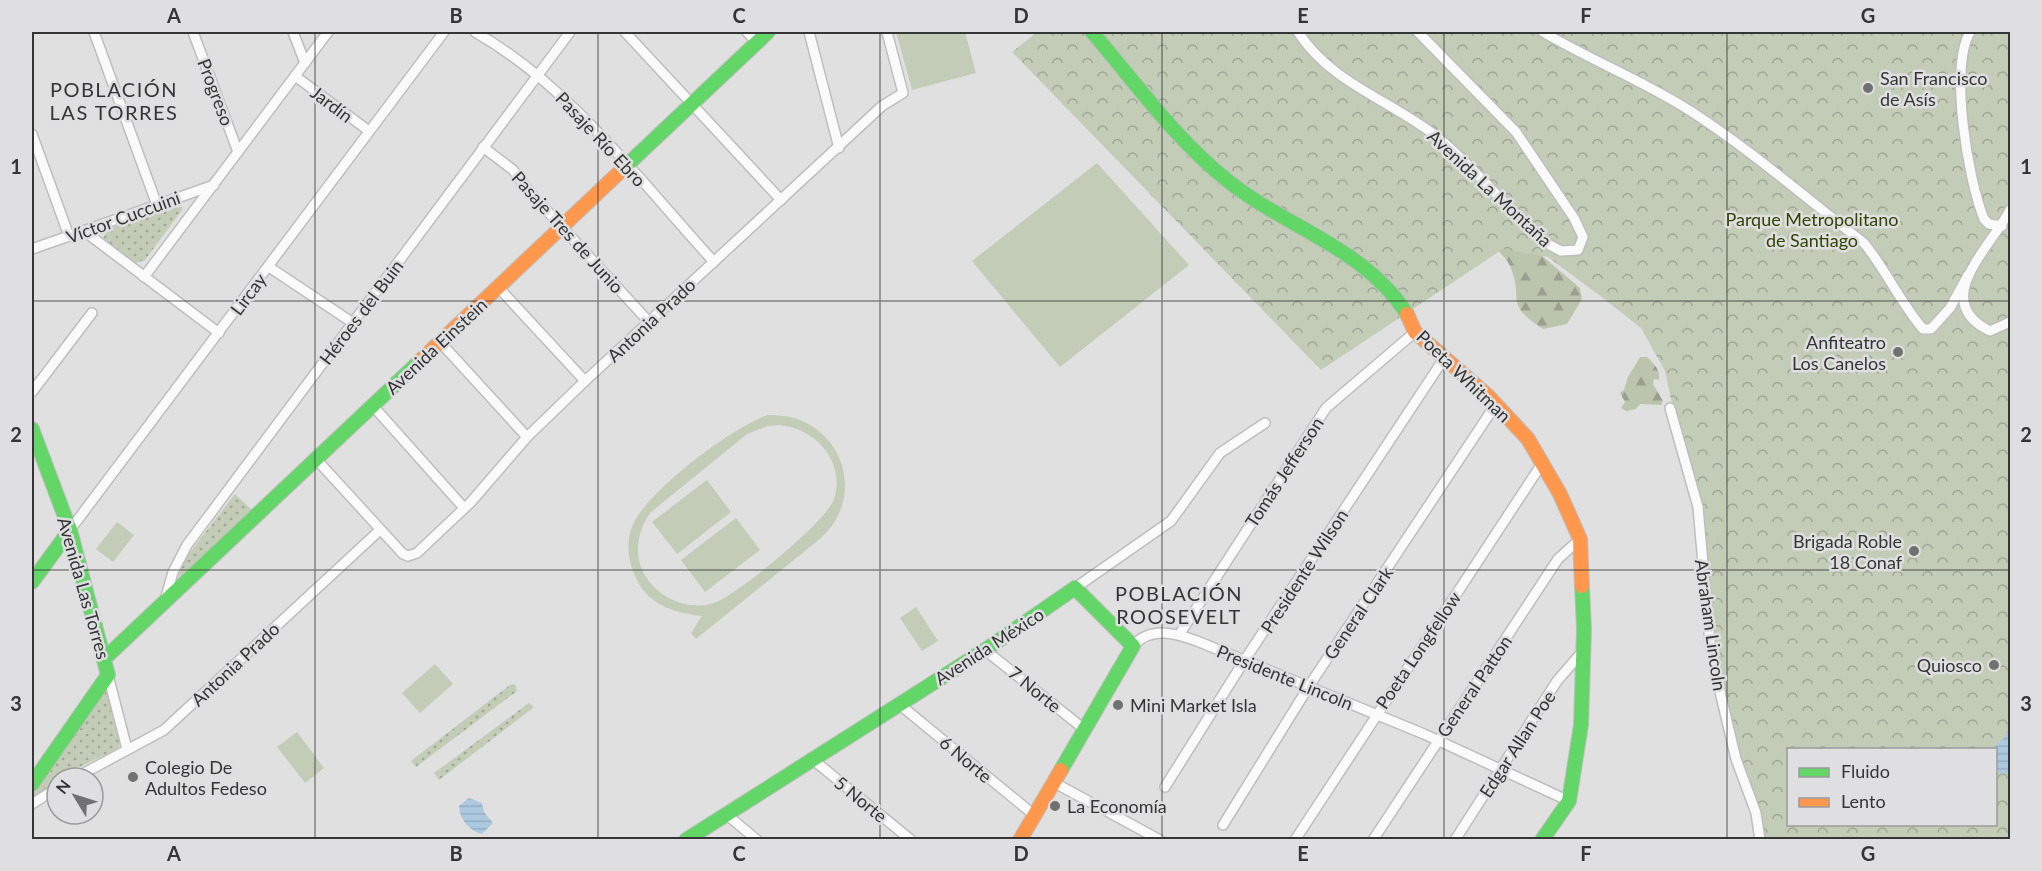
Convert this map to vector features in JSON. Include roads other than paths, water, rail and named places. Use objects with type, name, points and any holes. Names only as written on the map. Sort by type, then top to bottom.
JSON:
[{"type":"street","points":[[94,32],[157,205]]},
{"type":"street","name":"Progreso","points":[[193,32],[238,152]]},
{"type":"street","name":"Jardín","points":[[293,32],[305,63]]},
{"type":"street","name":"Víctor Cuccuini","points":[[144,277],[328,32]]},
{"type":"street","name":"Lircay","points":[[32,582],[444,32]]},
{"type":"street","name":"Pasaje Río Ebro","points":[[475,32],[537,75],[564,97],[714,262]]},
{"type":"street","name":"Héroes del Buin","points":[[165,600],[173,572],[187,546],[570,32]]},
{"type":"street","points":[[625,32],[690,105],[781,200]]},
{"type":"street","name":"Avenida Einstein","points":[[104,659],[627,166],[690,105],[752,37],[768,32]]},
{"type":"street","points":[[809,32],[838,148]]},
{"type":"street","name":"Antonia Prado","points":[[97,766],[164,730],[380,530],[401,552],[408,556],[417,553],[464,508],[527,437],[585,381],[882,106],[903,93],[887,32]]},
{"type":"street","name":"Poeta Whitman","points":[[1092,32],[1177,132],[1228,182],[1362,266],[1398,302],[1412,321],[1415,332],[1445,357],[1521,430],[1543,462],[1581,539],[1583,651],[1581,725],[1569,801],[1542,840]]},
{"type":"street","name":"Avenida La Montaña","points":[[1298,32],[1318,56],[1342,77],[1412,119],[1438,138],[1548,244],[1561,251],[1578,250],[1582,237],[1574,218],[1516,132],[1418,32]]},
{"type":"street","points":[[1543,32],[1587,57],[1643,84],[1737,143],[1864,243],[1880,263],[1907,310],[1923,328],[1931,329],[1950,308],[1971,270],[2002,226],[2010,210]]},
{"type":"street","points":[[1970,32],[1962,47],[1959,79],[1970,164],[1984,219],[1989,224],[2002,226]]},
{"type":"street","name":"Jardín","points":[[295,76],[369,131]]},
{"type":"street","points":[[32,134],[69,237]]},
{"type":"street","name":"Pasaje Tres de Junio","points":[[483,147],[516,173],[649,322]]},
{"type":"street","name":"Víctor Cuccuini","points":[[32,249],[214,184]]},
{"type":"street","points":[[84,231],[219,333]]},
{"type":"street","points":[[268,267],[353,322]]},
{"type":"street","points":[[1971,270],[1964,293],[1966,309],[1970,315],[1990,331],[2010,322]]},
{"type":"street","points":[[498,287],[585,381]]},
{"type":"street","points":[[32,392],[92,313]]},
{"type":"street","name":"Tomás Jefferson","points":[[1179,635],[1326,408],[1415,332]]},
{"type":"street","points":[[440,342],[527,437]]},
{"type":"street","name":"Presidente Wilson","points":[[1165,787],[1244,661],[1445,357]]},
{"type":"street","name":"General Clark","points":[[1223,825],[1309,686],[1496,405]]},
{"type":"street","points":[[373,406],[464,508]]},
{"type":"street","name":"Abraham Lincoln","points":[[1670,408],[1698,507],[1710,643],[1721,696],[1736,759],[1756,813],[1760,840]]},
{"type":"street","name":"Avenida México","points":[[686,840],[985,650],[1171,522],[1220,453],[1265,423]]},
{"type":"street","name":"Avenida Las Torres","points":[[32,429],[70,530],[127,749]]},
{"type":"street","points":[[316,459],[380,530]]},
{"type":"street","name":"Poeta Longfellow","points":[[1295,840],[1543,462]]},
{"type":"street","name":"General Patton","points":[[1373,840],[1558,559],[1581,539]]},
{"type":"street","points":[[51,556],[76,556]]},
{"type":"street","points":[[1020,840],[1133,645],[1075,588]]},
{"type":"street","name":"Presidente Lincoln","points":[[1133,645],[1151,634],[1179,635],[1309,686],[1569,801]]},
{"type":"street","name":"7 Norte","points":[[985,650],[1084,729]]},
{"type":"street","name":"Edgar Allan Poe","points":[[1455,840],[1557,681],[1583,651]]},
{"type":"street","points":[[32,784],[108,675]]},
{"type":"street","name":"6 Norte","points":[[899,704],[1034,815]]},
{"type":"street","name":"5 Norte","points":[[812,758],[911,840]]},
{"type":"street","points":[[1053,782],[1161,840]]},
{"type":"street","points":[[32,804],[45,796]]},
{"type":"street","points":[[726,814],[757,840]]},
{"type":"water","points":[[2010,726],[2010,772],[2002,774],[1997,770],[1997,748],[1993,748],[2004,738]]},
{"type":"water","points":[[469,798],[482,803],[484,812],[493,823],[482,834],[470,828],[461,816],[459,806]]},
{"type":"place","name":"San Francisco de Asís","points":[[1868,88]]},
{"type":"place","name":"Anfiteatro Los Canelos","points":[[1898,352]]},
{"type":"place","name":"Brigada Roble 18 Conaf","points":[[1914,551]]},
{"type":"place","name":"Quiosco","points":[[1994,665]]},
{"type":"place","name":"Mini Market Isla","points":[[1118,705]]},
{"type":"place","name":"Colegio De Adultos Fedeso","points":[[133,777]]},
{"type":"place","name":"La Economía","points":[[1055,806]]},
{"type":"district","name":"POBLACIÓN LAS TORRES","points":[[114,100]]},
{"type":"district","name":"POBLACIÓN ROOSEVELT","points":[[1179,604]]},
{"type":"park label","name":"Parque Metropolitano de Santiago","points":[[1812,229]]}]
